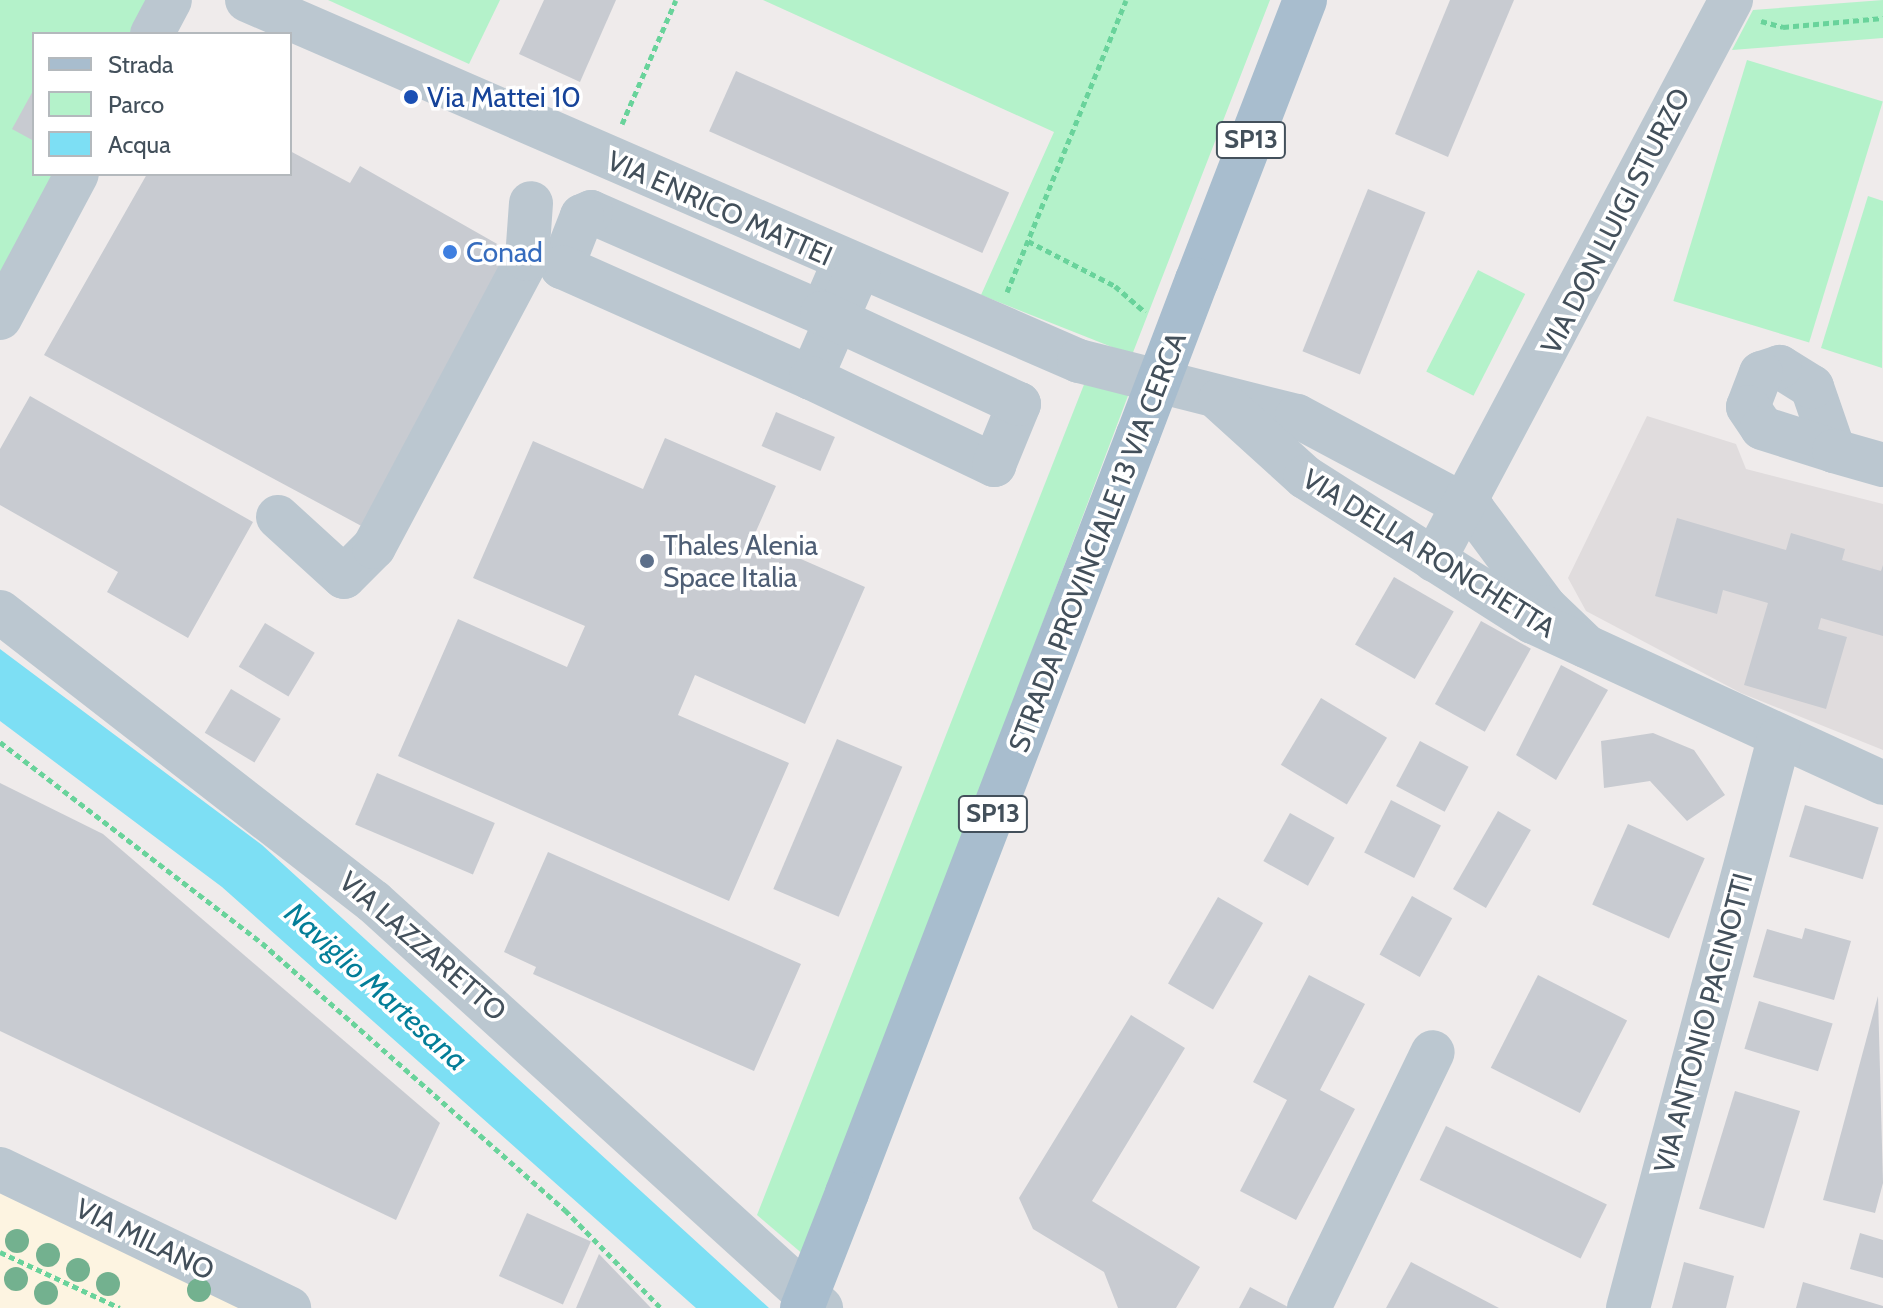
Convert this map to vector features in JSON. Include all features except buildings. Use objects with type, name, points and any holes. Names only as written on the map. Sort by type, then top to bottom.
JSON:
[{"type":"main road","name":"STRADA PROVINCIALE 13 VIA CERCA","points":[[802,1308],[1305,0]]},
{"type":"street","points":[[153,32],[170,0]]},
{"type":"street","name":"VIA ENRICO MATTEI","points":[[247,0],[993,326],[1087,364],[1202,387]]},
{"type":"street","name":"VIA DON LUIGI STURZO","points":[[1434,560],[1501,442],[1728,5]]},
{"type":"street","points":[[0,318],[76,176]]},
{"type":"street","points":[[278,517],[344,577],[374,547],[527,259],[531,203]]},
{"type":"street","points":[[591,212],[829,316],[1018,403],[994,465],[811,378],[562,267],[582,216],[591,212]]},
{"type":"street","points":[[811,378],[829,316],[851,265]]},
{"type":"street","name":"VIA DELLA RONCHETTA","points":[[1202,387],[1297,416],[1466,505],[1499,538],[1529,587],[1586,646]]},
{"type":"street","name":"VIA DELLA RONCHETTA","points":[[1202,387],[1305,477],[1545,629],[1779,739],[1883,783]]},
{"type":"street","name":"VIA DON LUIGI STURZO","points":[[1501,442],[1501,487],[1529,587]]},
{"type":"street","points":[[1834,451],[1883,465]]},
{"type":"street","name":"VIA LAZZARETTO","points":[[0,612],[374,902],[821,1308]]},
{"type":"street","name":"VIA ANTONIO PACINOTTI","points":[[1628,1308],[1779,739]]},
{"type":"street","points":[[1309,1308],[1433,1052]]},
{"type":"street","name":"VIA MILANO","points":[[0,1169],[289,1308]]},
{"type":"path","points":[[607,159],[676,0]]},
{"type":"path","points":[[993,326],[1126,0]]},
{"type":"path","points":[[1728,5],[1783,27],[1883,18]]},
{"type":"path","points":[[1028,241],[1115,286]]},
{"type":"path","points":[[0,742],[262,943],[565,1210],[661,1308]]},
{"type":"path","points":[[0,1252],[120,1308]]},
{"type":"shaded area","points":[[1647,416],[1736,444],[1746,469],[1883,504],[1883,750],[1741,693],[1586,611],[1568,578]]},
{"type":"shaded area","points":[[0,1180],[271,1308],[0,1308]]},
{"type":"green space","points":[[0,0],[147,0],[131,32],[32,32],[32,176],[56,176],[0,285]]},
{"type":"green space","points":[[328,0],[500,0],[469,64]]},
{"type":"green space","points":[[763,0],[1270,0],[1132,355],[981,295],[1054,132]]},
{"type":"green space","points":[[1883,0],[1883,38],[1732,50],[1753,10]]},
{"type":"green space","points":[[1747,60],[1883,102],[1809,343],[1673,301]]},
{"type":"green space","points":[[1868,196],[1883,201],[1882,368],[1821,348]]},
{"type":"green space","points":[[1478,270],[1525,294],[1473,396],[1426,372]]},
{"type":"green space","points":[[1085,382],[1129,393],[805,1256],[757,1215]]},
{"type":"water","name":"Naviglio Martesana","points":[[0,649],[262,845],[769,1308],[696,1308],[222,887],[0,721]]},
{"type":"place","name":"Via Mattei 10","points":[[411,97]]},
{"type":"place","name":"Conad","points":[[450,252]]},
{"type":"place","name":"Thales Alenia Space Italia","points":[[647,561]]}]
